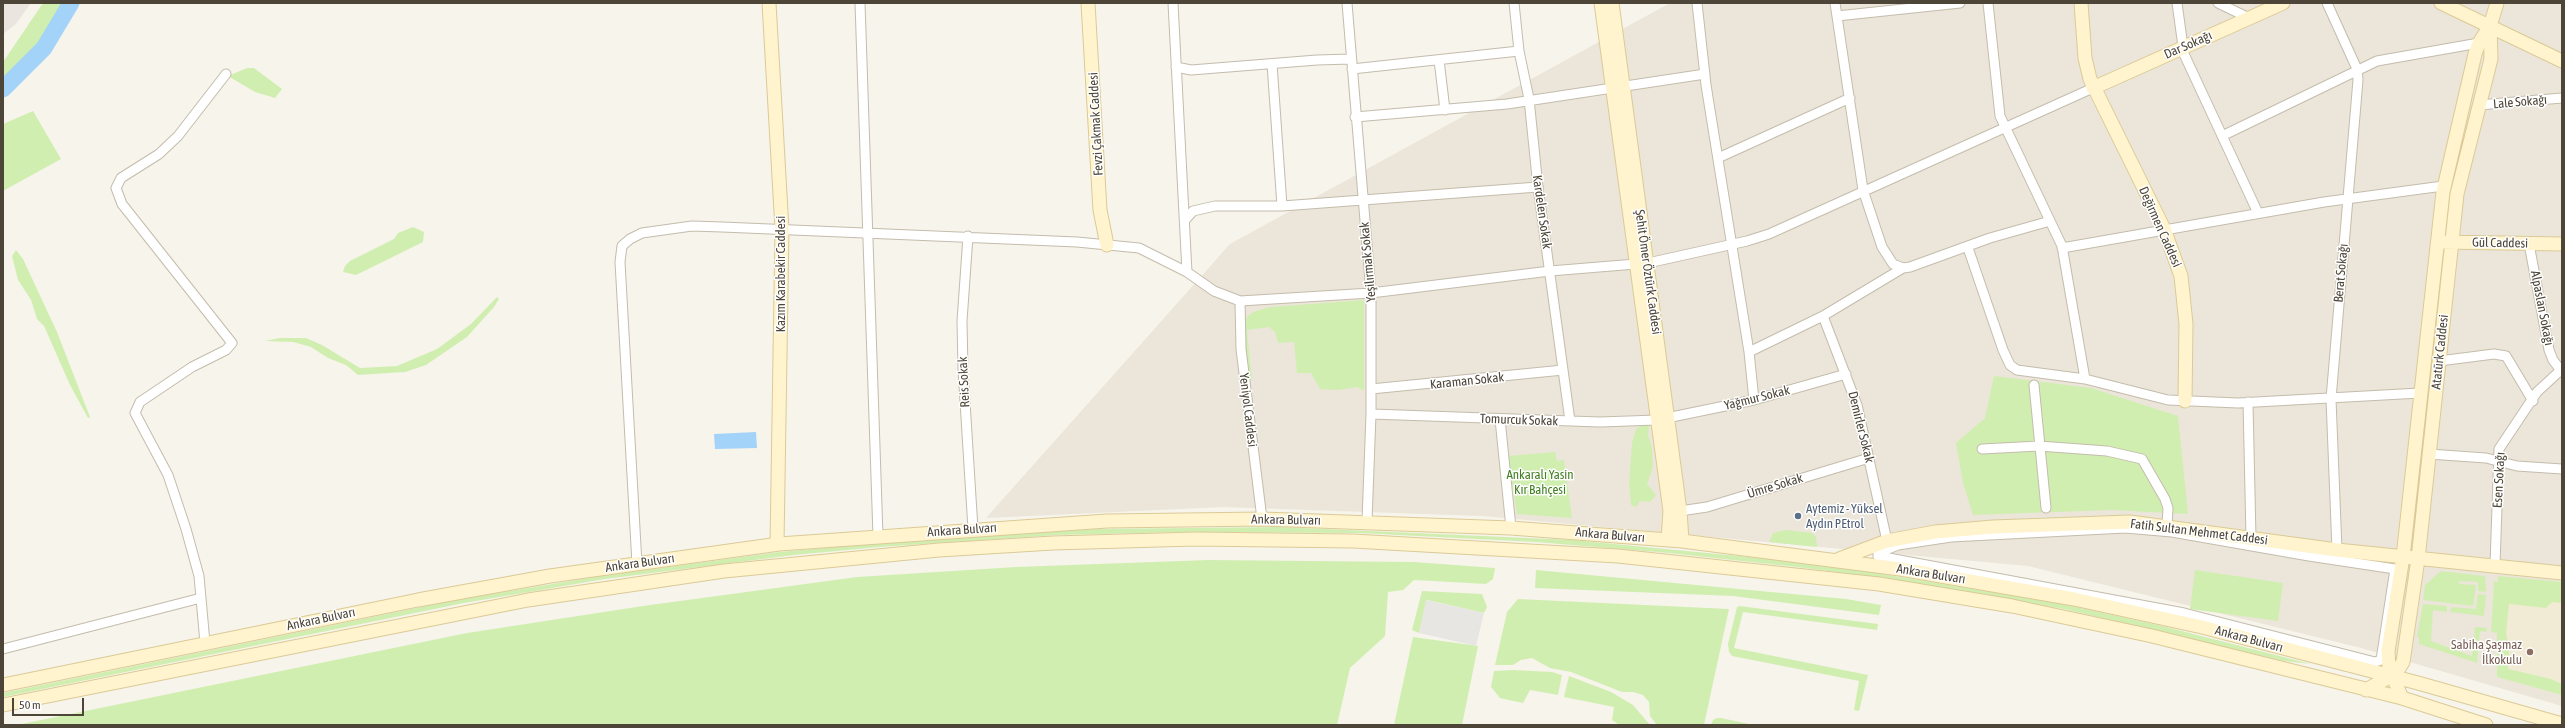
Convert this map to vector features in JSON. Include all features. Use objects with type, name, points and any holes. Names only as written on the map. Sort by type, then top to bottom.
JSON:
[{"type":"main road","name":"Kazım Karabekir Caddesi","points":[[769,3],[782,229],[777,544]]},
{"type":"main road","name":"Fevzi Çakmak Caddesi","points":[[1088,3],[1100,210],[1107,245]]},
{"type":"main road","name":"Şehit Ömer Öztürk Caddesi","points":[[1601,3],[1618,88],[1662,420],[1670,511],[1668,540]]},
{"type":"main road","name":"Şehit Ömer Öztürk Caddesi","points":[[1612,3],[1618,88]]},
{"type":"main road","name":"Değirmen Caddesi","points":[[2081,3],[2086,68],[2093,88],[2164,229],[2178,266],[2184,289],[2186,324],[2185,401]]},
{"type":"main road","name":"Dar Sokağı","points":[[2093,88],[2283,3]]},
{"type":"main road","points":[[2442,3],[2562,61]]},
{"type":"main road","name":"Atatürk Caddesi","points":[[2402,698],[2392,676],[2388,651],[2403,557],[2444,186],[2479,43],[2490,26],[2497,3]]},
{"type":"main road","name":"Atatürk Caddesi","points":[[2366,690],[2392,676],[2399,670],[2403,662],[2418,559],[2459,182],[2491,58],[2490,26]]},
{"type":"main road","name":"Gül Caddesi","points":[[2437,242],[2562,244]]},
{"type":"main road","name":"Şehit Ömer Öztürk Caddesi","points":[[1662,420],[1680,511],[1682,541]]},
{"type":"main road","name":"Ankara Bulvarı","points":[[3,685],[418,600],[637,564],[777,544],[973,529],[1107,521],[1262,519],[1367,521],[1511,528],[1682,541],[1839,559],[2082,600],[2202,627],[2392,676],[2562,724]]},
{"type":"main road","name":"Fatih Sultan Mehmet Caddesi","points":[[1839,559],[1887,542],[1935,532],[1993,527],[2130,522],[2337,550],[2562,573]]},
{"type":"main road","name":"Ankara Bulvarı","points":[[3,705],[528,600],[724,571],[939,550],[1053,543],[1195,539],[1353,541],[1618,556],[1879,584],[2012,606],[2092,622],[2402,698],[2486,725]]},
{"type":"street","points":[[860,3],[878,536]]},
{"type":"street","points":[[1173,3],[1187,272]]},
{"type":"street","name":"Yeşilırmak Sokak","points":[[1347,3],[1355,117],[1371,293],[1371,414],[1367,521]]},
{"type":"street","name":"Kardelen Sokak","points":[[1514,3],[1520,51],[1529,100],[1538,187],[1570,421]]},
{"type":"street","points":[[1696,3],[1705,74],[1749,352],[1754,400]]},
{"type":"street","points":[[1835,3],[1863,190],[1882,247],[1893,264],[1903,268]]},
{"type":"street","points":[[1837,16],[1960,3]]},
{"type":"street","points":[[1988,3],[1999,111],[2004,126],[2062,248],[2084,379]]},
{"type":"street","points":[[2177,3],[2182,48],[2258,213]]},
{"type":"street","points":[[2218,3],[2249,18]]},
{"type":"street","name":"Berat Sokağı","points":[[2327,3],[2357,70],[2358,85],[2331,399],[2337,550]]},
{"type":"street","points":[[2222,136],[2357,70],[2387,58],[2479,43]]},
{"type":"street","points":[[1176,67],[1191,70],[1272,64],[1351,64],[1439,60],[1520,51]]},
{"type":"street","points":[[1439,60],[1445,110]]},
{"type":"street","points":[[1272,64],[1282,206]]},
{"type":"street","points":[[205,644],[199,576],[175,494],[160,458],[135,413],[140,402],[192,367],[226,350],[232,343],[122,204],[116,188],[121,178],[159,154],[178,136],[226,74]]},
{"type":"street","points":[[1355,117],[1511,104],[1529,100],[1705,74]]},
{"type":"street","points":[[637,564],[620,262],[622,246],[635,236],[663,229],[704,226],[968,236],[1107,245],[1140,248],[1187,272],[1214,291],[1240,301],[1371,293],[1550,271],[1642,263],[1732,245],[1769,234],[2004,126],[2093,88]]},
{"type":"street","points":[[1718,158],[1850,98]]},
{"type":"street","name":"Lale Sokağı","points":[[2479,105],[2562,98]]},
{"type":"street","points":[[2062,248],[2258,213],[2444,186]]},
{"type":"street","points":[[1185,220],[1193,211],[1215,206],[1282,206],[1362,201],[1379,197],[1538,187]]},
{"type":"street","points":[[1749,352],[1823,316],[1903,268],[1968,248],[1990,238],[2050,221]]},
{"type":"street","name":"Reis Sokak","points":[[968,236],[962,321],[963,370],[973,529]]},
{"type":"street","name":"Alpaslan Sokağı","points":[[2529,244],[2549,350],[2561,371]]},
{"type":"street","points":[[1968,248],[2002,350],[2010,365],[2017,370],[2084,379],[2148,396],[2185,401],[2248,402],[2331,399],[2378,393],[2420,393]]},
{"type":"street","name":"Yeniyol Caddesi","points":[[1240,301],[1242,357],[1262,519]]},
{"type":"street","name":"Demirler Sokak","points":[[1823,316],[1857,406],[1887,542]]},
{"type":"street","points":[[2439,361],[2502,354],[2512,362],[2532,401]]},
{"type":"street","name":"Karaman Sokak","points":[[1371,389],[1563,370]]},
{"type":"street","name":"Esen Sokağı","points":[[2495,565],[2499,460],[2502,443],[2544,384],[2561,371]]},
{"type":"street","name":"Yağmur Sokak","points":[[1662,420],[1754,400],[1846,374]]},
{"type":"street","points":[[2034,385],[2046,508]]},
{"type":"street","points":[[2248,402],[2251,538]]},
{"type":"street","name":"Tomurcuk Sokak","points":[[1371,414],[1570,421],[1662,420]]},
{"type":"street","points":[[1500,419],[1511,528]]},
{"type":"street","points":[[1982,449],[2039,446],[2107,451],[2142,459],[2165,499],[2168,508],[2167,526]]},
{"type":"street","points":[[2429,454],[2499,460],[2526,468],[2562,469]]},
{"type":"street","name":"Ümre Sokak","points":[[1680,511],[1707,507],[1869,458]]},
{"type":"street","points":[[2125,528],[2172,532],[2308,556],[2395,569],[2382,656],[2378,663],[2177,611],[1878,556],[1878,553],[1898,545],[1951,537],[2125,528]]},
{"type":"street","points":[[3,649],[201,598]]},
{"type":"shaded area","points":[[3,3],[31,3],[16,24],[3,34]]},
{"type":"shaded area","points":[[1670,3],[2562,3],[2562,706],[2361,648],[2028,566],[1482,516],[1223,507],[986,518],[1230,244]]},
{"type":"shaded area","name":"Sabiha Şaşmaz İlkokulu","points":[[2498,576],[2562,582],[2562,695],[2497,677]]},
{"type":"shaded area","points":[[1426,600],[1484,613],[1476,646],[1419,633]]},
{"type":"green space","points":[[43,3],[76,3],[53,46],[42,62],[3,95],[3,62]]},
{"type":"green space","points":[[247,68],[254,68],[282,89],[275,98],[255,92],[228,76]]},
{"type":"green space","points":[[33,111],[61,159],[3,191],[3,124]]},
{"type":"green space","points":[[413,227],[424,232],[423,242],[356,275],[343,272],[345,266],[350,261],[394,239],[398,233]]},
{"type":"green space","points":[[16,250],[23,259],[57,332],[90,417],[88,418],[70,385],[44,326],[37,319],[31,300],[18,280],[12,256]]},
{"type":"green space","points":[[497,297],[499,299],[494,307],[467,337],[426,365],[405,372],[358,375],[346,365],[328,358],[311,347],[293,342],[265,341],[280,338],[306,338],[322,345],[360,368],[397,366],[437,349],[471,324]]},
{"type":"green space","points":[[1364,300],[1364,391],[1357,387],[1338,390],[1320,389],[1311,373],[1297,373],[1294,342],[1278,343],[1275,332],[1269,327],[1247,330],[1252,380],[1248,380],[1243,327],[1247,317],[1253,312],[1270,307]]},
{"type":"green space","points":[[1994,376],[2091,388],[2178,416],[2188,514],[2112,510],[1973,515],[1963,483],[1956,443],[1985,418]]},
{"type":"green space","points":[[1644,424],[1649,426],[1648,435],[1652,448],[1653,467],[1647,484],[1656,495],[1650,502],[1640,501],[1636,507],[1631,505],[1629,485],[1632,443],[1636,429]]},
{"type":"green space","name":"Ankaralı Yasin Kır Bahçesi","points":[[1555,452],[1557,461],[1564,460],[1572,518],[1517,514],[1508,456]]},
{"type":"green space","points":[[1279,527],[1573,540],[1821,564],[2059,603],[2162,626],[2311,664],[2284,661],[2064,609],[1891,579],[1797,567],[1669,553],[1536,542],[1359,533],[1183,532],[1057,535],[879,547],[794,555],[605,579],[464,603],[3,697],[3,693],[455,600],[601,576],[779,552],[945,537],[1097,529]]},
{"type":"green space","points":[[1785,530],[1812,533],[1816,537],[1817,547],[1769,542],[1773,533]]},
{"type":"green space","points":[[1208,560],[1414,562],[1495,568],[1493,579],[1486,584],[1414,580],[1403,590],[1388,592],[1385,636],[1350,668],[1337,725],[17,725],[467,633],[643,606],[857,577],[1016,567]]},
{"type":"green space","points":[[1536,570],[1846,599],[1881,605],[1879,615],[1733,596],[1535,588]]},
{"type":"green space","points":[[2195,570],[2283,583],[2278,621],[2190,609]]},
{"type":"green space","points":[[2441,571],[2485,576],[2486,592],[2478,591],[2478,582],[2459,581],[2459,584],[2476,585],[2473,606],[2423,600],[2425,585]]},
{"type":"green space","points":[[2498,576],[2562,582],[2562,603],[2552,602],[2546,608],[2509,604],[2506,633],[2509,649],[2508,669],[2551,679],[2562,684],[2562,695],[2497,677],[2497,633],[2491,632],[2494,581],[2498,582]]},
{"type":"green space","points":[[1422,591],[1482,594],[1487,607],[1484,613],[1427,600],[1419,633],[1412,630]]},
{"type":"green space","points":[[2478,594],[2486,595],[2484,616],[2450,612],[2451,607],[2476,609]]},
{"type":"green space","points":[[1518,599],[1729,609],[1704,725],[1657,725],[1650,716],[1649,702],[1643,695],[1633,692],[1622,692],[1571,672],[1550,668],[1532,658],[1521,660],[1513,665],[1495,665],[1507,612]]},
{"type":"green space","points":[[2423,604],[2447,606],[2447,612],[2433,610],[2431,641],[2472,656],[2475,627],[2487,628],[2486,632],[2480,631],[2477,663],[2419,644],[2419,638],[2417,636]]},
{"type":"green space","points":[[1740,606],[1878,624],[1877,630],[1743,612],[1734,648],[1868,675],[1859,711],[1854,710],[1859,681],[1732,656],[1729,652],[1728,644],[1737,607]]},
{"type":"green space","points":[[1413,637],[1478,646],[1462,725],[1394,725]]},
{"type":"green space","points":[[1513,670],[1552,672],[1562,675],[1558,695],[1530,690],[1523,703],[1500,698],[1491,687],[1494,671]]},
{"type":"green space","points":[[1569,676],[1611,692],[1633,705],[1650,725],[1618,724],[1612,720],[1614,707],[1564,697]]},
{"type":"green space","points":[[1717,718],[1754,725],[1711,725],[1713,720]]},
{"type":"water","points":[[756,432],[757,448],[715,449],[714,434]]},
{"type":"waterway","points":[[3,89],[44,48],[71,3]]},
{"type":"place","name":"Aytemiz - Yüksel Aydın PEtrol","points":[[1798,516]]},
{"type":"place","name":"Sabiha Şaşmaz İlkokulu","points":[[2530,652]]}]
